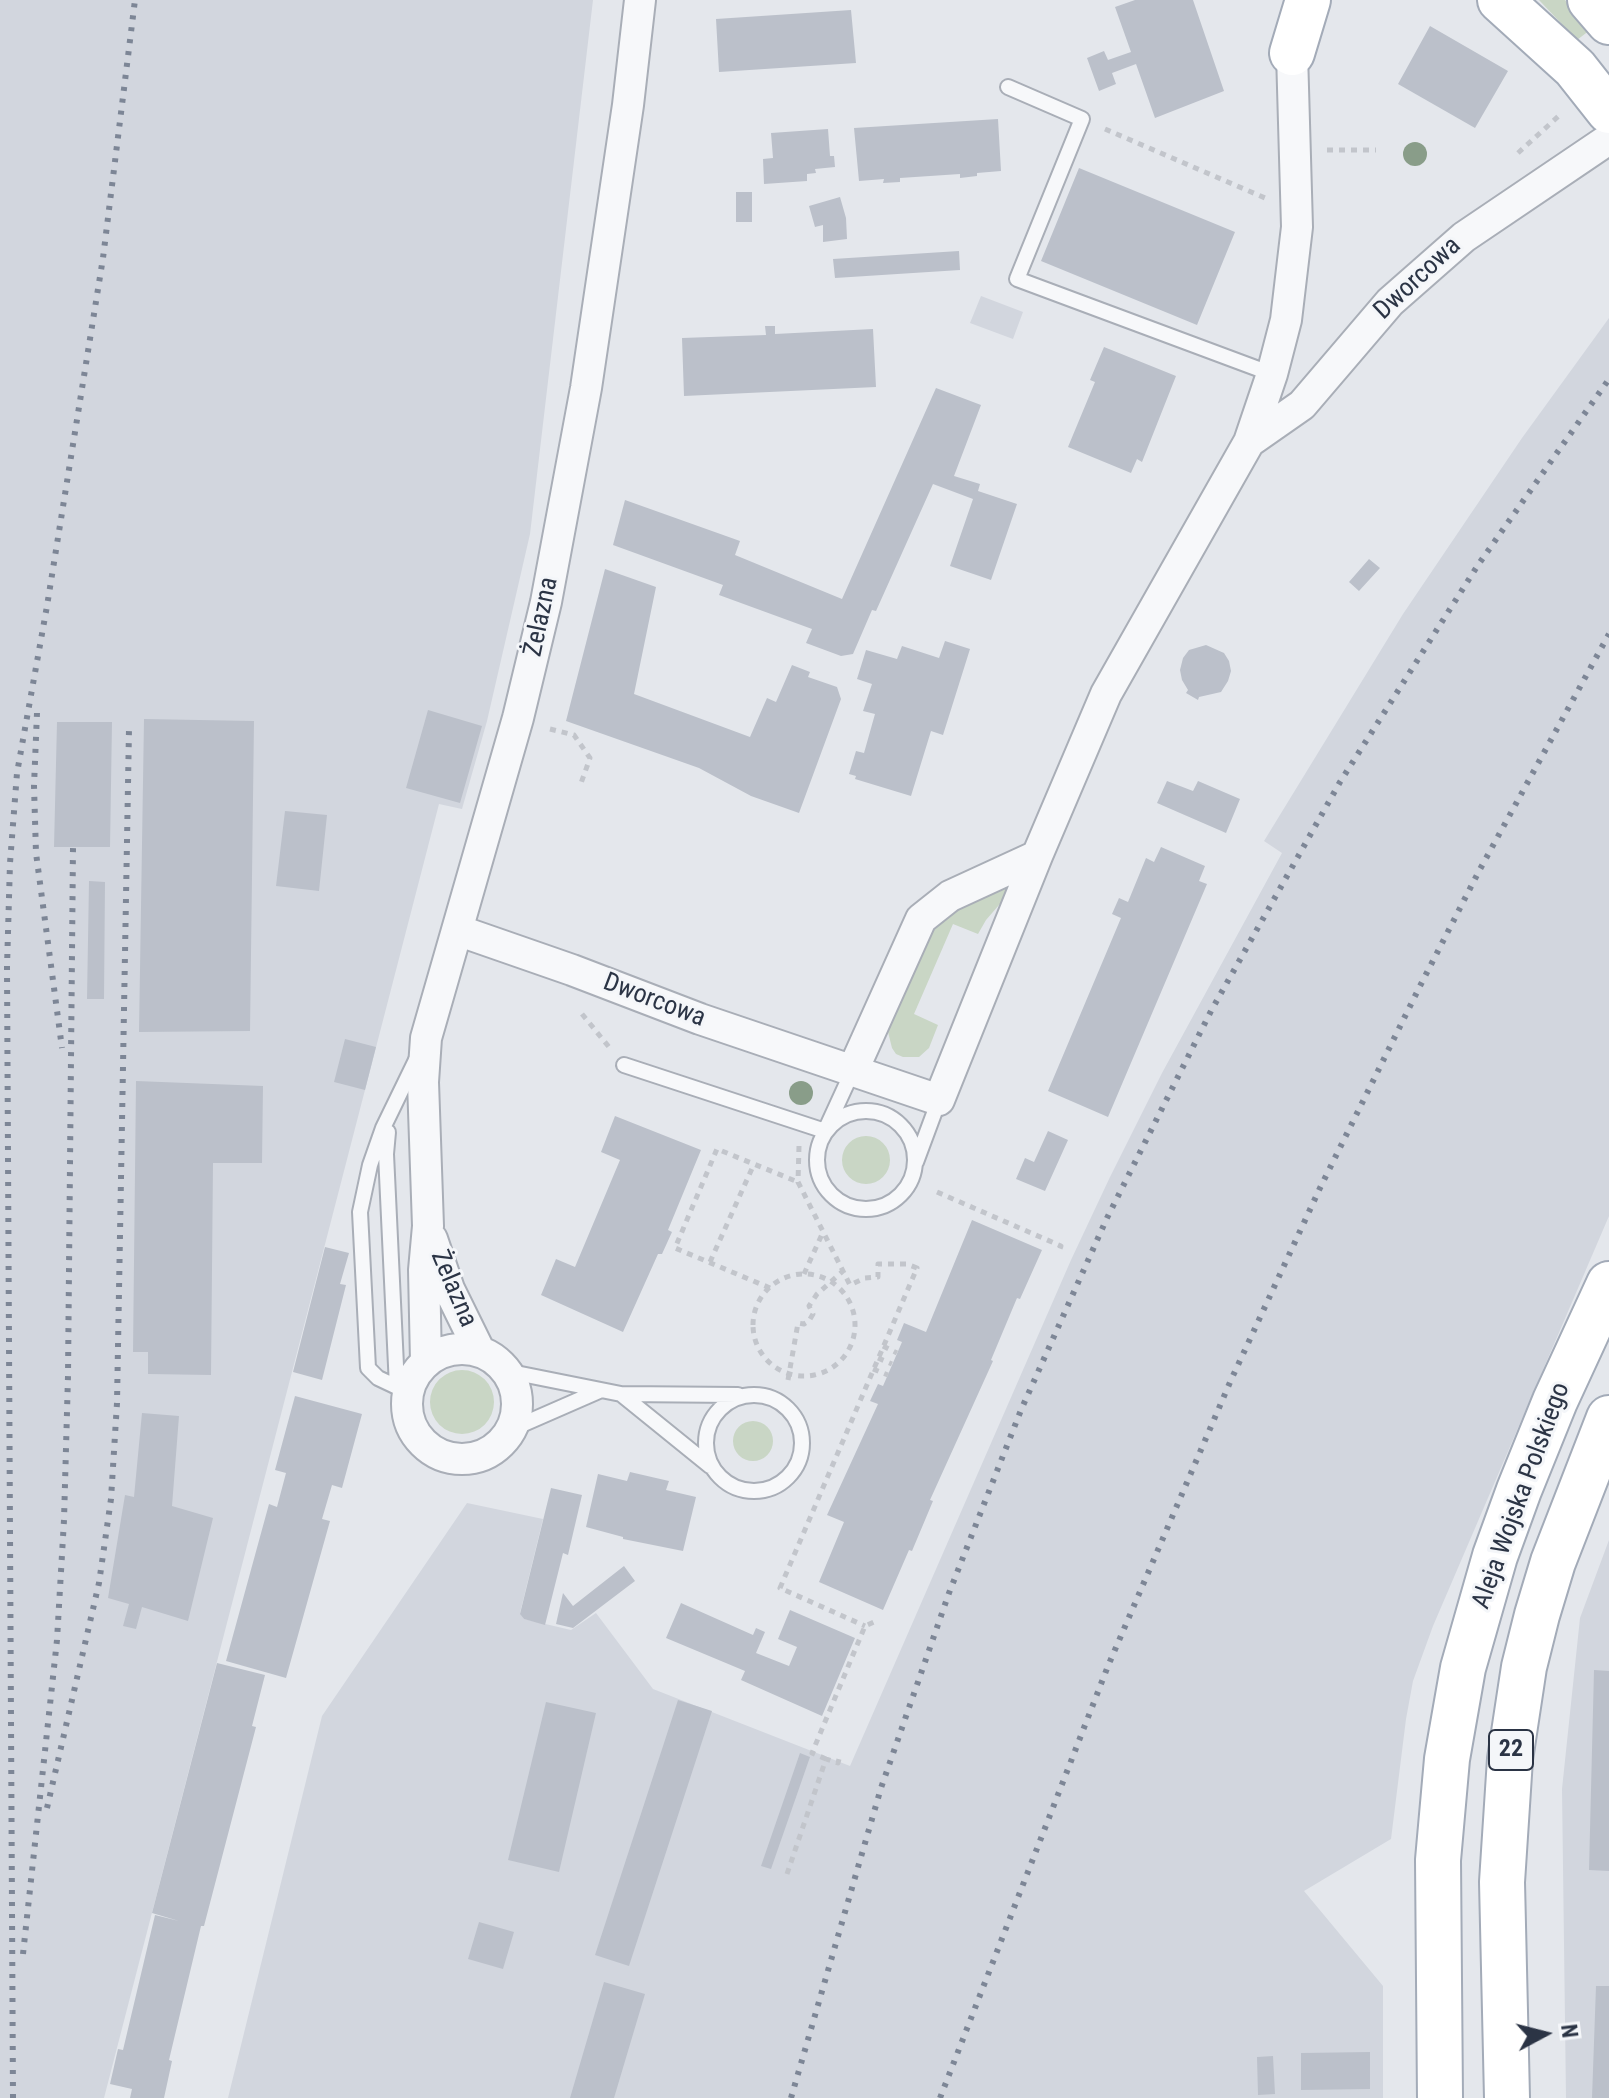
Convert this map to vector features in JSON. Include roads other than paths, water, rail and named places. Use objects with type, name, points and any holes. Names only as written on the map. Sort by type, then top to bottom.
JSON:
[{"type":"main road","points":[[1281,0],[1292,53]]},
{"type":"main road","points":[[1292,53],[1308,0]]},
{"type":"main road","points":[[1500,0],[1584,95]]},
{"type":"main road","points":[[1590,0],[1609,22]]},
{"type":"main road","name":"Aleja Wojska Polskiego","points":[[1440,2098],[1438,1860],[1447,1759],[1463,1668],[1495,1556],[1519,1490],[1555,1401],[1609,1284]]},
{"type":"main road","name":"Aleja Wojska Polskiego","points":[[1507,2098],[1502,1882],[1510,1759],[1524,1667],[1537,1615],[1558,1547],[1609,1418]]},
{"type":"street","name":"Żelazna","points":[[426,1362],[424,1270],[428,1226],[423,1095],[426,1038],[521,707],[546,602],[586,388],[628,105],[640,0]]},
{"type":"street","name":"Dworcowa","points":[[457,930],[700,1019],[939,1100],[1106,694],[1249,442],[1272,374],[1287,309],[1297,227],[1292,53]]},
{"type":"street","name":"Dworcowa","points":[[1249,442],[1302,405],[1390,302],[1464,237],[1609,139]]},
{"type":"street","points":[[853,1070],[921,919],[950,896],[1037,856]]},
{"type":"street","name":"Żelazna","points":[[428,1226],[449,1289],[480,1352]]},
{"type":"street","name":"Żelazna","points":[[402,1392],[426,1362],[452,1349],[480,1352],[495,1359],[506,1371]]},
{"type":"street","points":[[402,1392],[410,1422],[421,1442],[441,1455],[470,1459],[487,1453],[501,1443],[512,1429],[517,1414],[517,1399],[506,1371]]},
{"type":"lane","points":[[1008,87],[1082,119],[1017,279],[1272,374]]},
{"type":"lane","points":[[402,1392],[378,1378],[368,1368],[360,1212],[370,1165],[426,1038]]},
{"type":"lane","points":[[624,1065],[825,1131]]},
{"type":"lane","points":[[853,1070],[818,1145],[817,1161],[820,1177],[834,1196],[855,1208],[871,1209],[887,1204],[900,1195],[909,1182],[939,1100]]},
{"type":"lane","points":[[825,1131],[837,1119],[852,1112],[868,1110],[884,1114],[898,1122],[908,1135],[914,1150],[914,1167]]},
{"type":"lane","points":[[389,1116],[386,1154],[402,1392]]},
{"type":"lane","name":"Żelazna","points":[[506,1371],[621,1394],[763,1395],[778,1400],[790,1410],[799,1424],[803,1439],[802,1455],[795,1470],[770,1489],[754,1491],[738,1488],[724,1481],[621,1394]]},
{"type":"lane","points":[[512,1429],[600,1391]]},
{"type":"lane","points":[[713,1469],[707,1454],[706,1438],[710,1423],[731,1400],[747,1395]]},
{"type":"railway","points":[[13,2098],[7,967],[10,863],[17,773],[103,258],[135,0]]},
{"type":"railway","points":[[791,2098],[881,1788],[949,1593],[1021,1410],[1107,1218],[1211,1011],[1340,782],[1478,565],[1609,379]]},
{"type":"railway","points":[[940,2098],[1108,1666],[1231,1380],[1320,1188],[1419,988],[1479,871],[1609,634]]},
{"type":"railway","points":[[37,713],[34,786],[36,853],[62,1048]]},
{"type":"railway","points":[[47,1808],[99,1583],[111,1499],[117,1403],[129,729]]},
{"type":"railway","points":[[23,1954],[57,1640],[64,1520],[73,847]]}]
